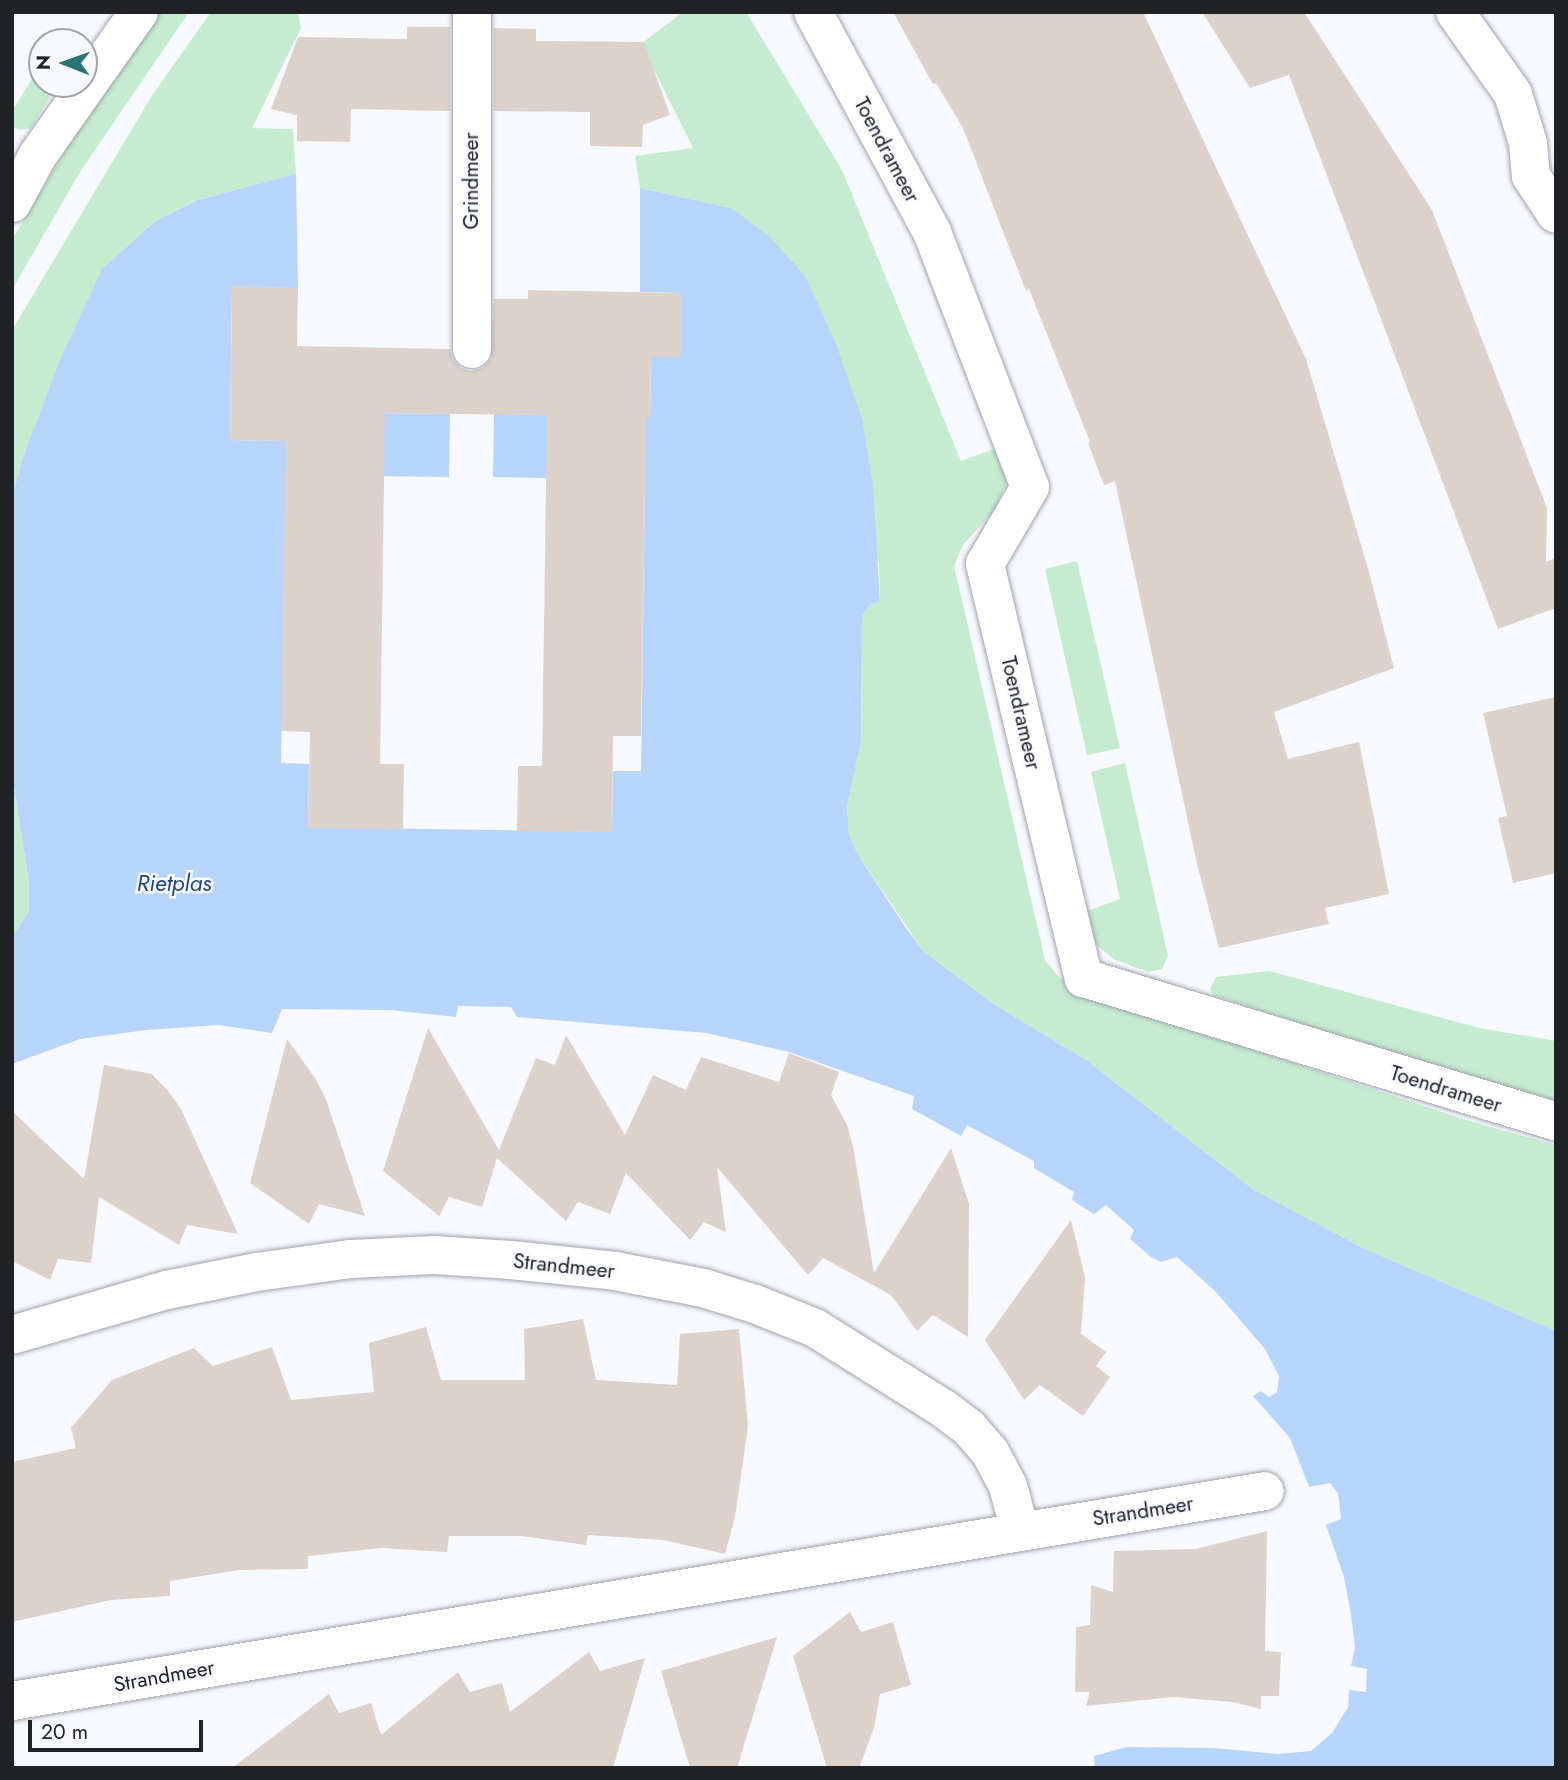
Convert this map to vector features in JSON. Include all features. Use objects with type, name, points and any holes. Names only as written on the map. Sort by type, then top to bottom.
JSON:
[{"type":"street","points":[[12,203],[38,155],[138,12]]},
{"type":"street","name":"Grindmeer","points":[[472,12],[472,349]]},
{"type":"street","name":"Toendrameer","points":[[813,12],[932,232],[1030,487],[985,564],[1084,978],[1556,1121]]},
{"type":"street","points":[[1455,12],[1542,133],[1531,176],[1556,214]]},
{"type":"street","name":"Strandmeer","points":[[12,1335],[167,1290],[257,1272],[351,1259],[435,1255],[511,1260],[615,1271],[703,1288],[755,1304],[815,1328],[961,1422],[990,1452],[1002,1474],[1020,1531]]},
{"type":"street","name":"Strandmeer","points":[[12,1701],[1265,1491]]},
{"type":"green space","points":[[154,12],[189,12],[80,172],[12,290],[12,240],[98,96]]},
{"type":"green space","points":[[211,12],[298,12],[301,28],[252,128],[293,129],[296,174],[196,200],[154,222],[102,269],[61,357],[24,454],[12,497],[12,330],[153,94]]},
{"type":"green space","points":[[683,12],[746,12],[842,170],[961,461],[1000,447],[1011,470],[997,507],[963,545],[954,566],[1045,960],[1058,976],[1081,993],[1469,1121],[1556,1145],[1556,1331],[1365,1249],[1254,1190],[1086,1060],[995,1005],[924,952],[858,855],[849,835],[847,806],[861,741],[862,616],[870,604],[880,602],[879,563],[731,208],[640,188],[635,156],[693,148],[641,44]]},
{"type":"green space","points":[[28,85],[28,98],[49,98],[31,128],[19,130],[12,126],[12,111]]},
{"type":"green space","points":[[1077,561],[1120,748],[1087,755],[1045,569]]},
{"type":"green space","points":[[1125,763],[1168,956],[1162,969],[1148,972],[1115,960],[1094,943],[1087,911],[1120,899],[1091,772]]},
{"type":"green space","points":[[12,775],[29,883],[29,911],[12,937]]},
{"type":"green space","points":[[1269,971],[1479,1028],[1556,1041],[1556,1106],[1213,995],[1210,989],[1216,977]]},
{"type":"water","name":"Rietplas","points":[[296,174],[298,288],[232,287],[230,440],[295,441],[296,412],[450,414],[449,477],[286,475],[281,763],[309,764],[308,827],[612,832],[613,771],[641,771],[645,480],[493,477],[494,414],[650,417],[651,357],[681,357],[681,293],[640,292],[640,188],[731,208],[770,237],[805,276],[835,341],[862,419],[873,485],[880,602],[870,604],[862,616],[861,741],[847,806],[849,835],[858,855],[906,928],[924,952],[995,1005],[1086,1060],[1254,1190],[1365,1249],[1556,1331],[1556,1768],[1095,1768],[1094,1756],[1127,1747],[1214,1748],[1278,1754],[1311,1751],[1332,1733],[1348,1707],[1349,1690],[1366,1692],[1367,1669],[1351,1666],[1355,1647],[1351,1614],[1344,1577],[1326,1525],[1341,1519],[1338,1493],[1330,1483],[1309,1487],[1290,1438],[1253,1396],[1261,1391],[1269,1397],[1277,1392],[1279,1376],[1265,1349],[1215,1291],[1177,1257],[1161,1262],[1151,1257],[1130,1239],[1134,1230],[1106,1205],[1094,1214],[1072,1200],[1074,1192],[1034,1168],[1034,1161],[967,1125],[961,1136],[912,1109],[914,1096],[789,1052],[706,1033],[517,1017],[511,1007],[458,1006],[456,1017],[390,1010],[282,1009],[272,1033],[219,1025],[146,1030],[80,1039],[12,1064],[12,937],[29,911],[29,883],[12,775],[12,497],[24,454],[61,357],[102,269],[154,222],[197,200]]},
{"type":"building","points":[[893,12],[1143,12],[1306,359],[1369,572],[1394,668],[1274,712],[1288,759],[1359,742],[1389,894],[1325,908],[1329,924],[1219,948],[1197,864],[1115,481],[1104,485],[1088,443],[1090,442],[1029,289],[1026,291],[963,128],[936,83],[933,84]]},
{"type":"building","points":[[1202,12],[1304,12],[1432,210],[1547,508],[1546,562],[1556,558],[1556,608],[1498,629],[1289,75],[1250,88]]},
{"type":"building","points":[[407,27],[450,27],[450,111],[351,109],[350,142],[297,141],[297,115],[271,109],[298,37],[407,39]]},
{"type":"building","points":[[494,28],[536,29],[536,41],[644,42],[670,115],[643,125],[642,147],[590,146],[590,112],[494,111]]},
{"type":"building","points":[[232,286],[298,288],[297,346],[450,349],[453,360],[461,368],[471,371],[483,368],[491,359],[494,299],[528,299],[528,290],[681,293],[681,357],[651,357],[650,417],[646,417],[641,736],[613,736],[612,832],[517,831],[518,766],[542,766],[547,415],[385,413],[380,764],[404,764],[403,829],[308,828],[310,732],[281,731],[286,441],[230,440]]},
{"type":"building","points":[[1556,697],[1556,873],[1513,883],[1498,818],[1507,816],[1483,713]]},
{"type":"building","points":[[428,1028],[499,1150],[536,1058],[555,1065],[566,1035],[625,1135],[653,1075],[686,1090],[701,1057],[779,1082],[789,1053],[839,1072],[831,1095],[847,1125],[853,1146],[874,1273],[951,1148],[969,1204],[968,1337],[933,1315],[917,1331],[891,1295],[823,1258],[808,1275],[717,1167],[726,1232],[704,1222],[690,1240],[626,1173],[610,1214],[578,1202],[566,1221],[497,1158],[482,1207],[449,1197],[439,1216],[383,1171]]},
{"type":"building","points":[[287,1039],[325,1097],[365,1216],[319,1204],[309,1224],[250,1183]]},
{"type":"building","points":[[104,1065],[152,1074],[168,1091],[181,1109],[238,1234],[187,1225],[179,1245],[99,1197],[91,1263],[58,1259],[50,1280],[12,1261],[12,1111],[84,1179]]},
{"type":"building","points":[[1071,1220],[1085,1277],[1081,1334],[1106,1352],[1096,1366],[1110,1377],[1083,1416],[1040,1385],[1024,1400],[985,1340]]},
{"type":"building","points":[[583,1319],[596,1380],[677,1385],[680,1334],[739,1329],[748,1426],[735,1517],[725,1554],[663,1540],[588,1535],[586,1545],[521,1536],[449,1536],[447,1552],[381,1548],[308,1556],[308,1569],[239,1570],[170,1581],[170,1596],[111,1600],[12,1622],[12,1462],[76,1448],[71,1428],[112,1380],[194,1348],[213,1366],[272,1347],[291,1400],[374,1392],[369,1343],[426,1327],[441,1380],[525,1380],[524,1329]]},
{"type":"building","points":[[1267,1531],[1265,1651],[1281,1652],[1279,1696],[1261,1696],[1261,1709],[1232,1702],[1173,1697],[1086,1706],[1090,1692],[1075,1692],[1076,1627],[1090,1625],[1091,1585],[1113,1592],[1114,1551],[1196,1549]]},
{"type":"building","points":[[850,1612],[861,1632],[893,1622],[911,1685],[880,1694],[874,1728],[859,1768],[827,1768],[793,1656]]},
{"type":"building","points":[[777,1637],[737,1768],[690,1768],[661,1671]]},
{"type":"building","points":[[589,1652],[600,1671],[645,1658],[613,1768],[232,1768],[329,1694],[339,1713],[371,1703],[381,1735],[458,1672],[470,1692],[502,1683],[510,1712]]}]
